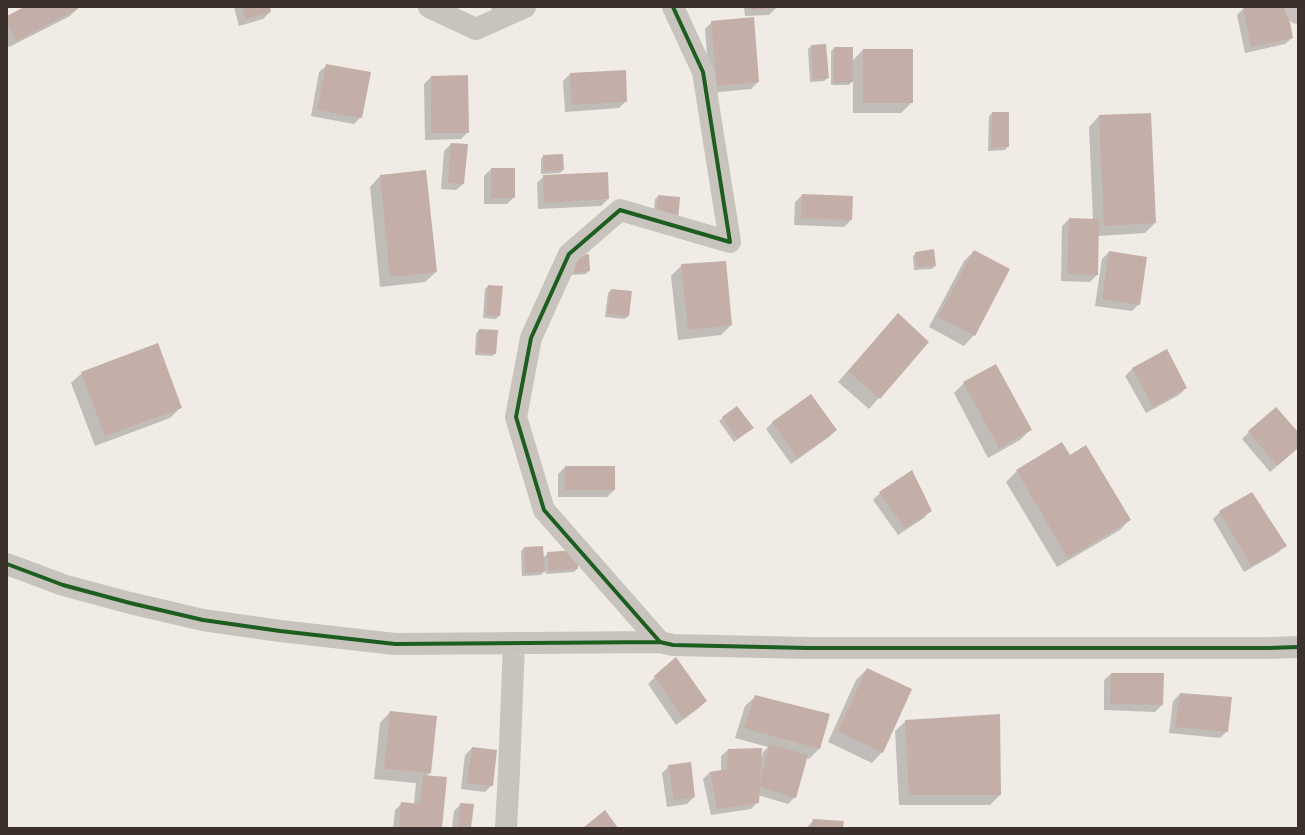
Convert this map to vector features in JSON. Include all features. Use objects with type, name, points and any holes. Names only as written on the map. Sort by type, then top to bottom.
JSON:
[{"type":"street","points":[[429,7],[476,30],[525,7]]},
{"type":"street","points":[[660,642],[544,510],[516,417],[531,338],[569,254],[620,210],[730,242],[702,72],[673,7]]},
{"type":"street","points":[[1295,7],[1298,13]]},
{"type":"street","points":[[7,564],[63,585],[130,603],[211,621],[280,631],[395,644],[660,642],[673,645],[808,648],[1298,647]]},
{"type":"street","points":[[506,828],[510,771],[514,643]]},
{"type":"building","points":[[24,7],[77,7],[78,9],[16,41],[7,23],[7,16]]},
{"type":"building","points":[[242,7],[270,7],[271,12],[245,19]]},
{"type":"building","points":[[751,7],[774,7],[774,8],[751,10]]},
{"type":"building","points":[[1287,7],[1293,38],[1251,47],[1243,8]]},
{"type":"building","points":[[754,17],[759,82],[717,86],[711,21]]},
{"type":"building","points":[[826,44],[829,78],[813,79],[811,45]]},
{"type":"building","points":[[834,47],[853,47],[853,82],[834,83]]},
{"type":"building","points":[[863,49],[913,49],[913,103],[863,103]]},
{"type":"building","points":[[326,64],[371,72],[362,118],[317,110]]},
{"type":"building","points":[[626,70],[627,102],[571,105],[570,73]]},
{"type":"building","points":[[468,75],[469,133],[431,133],[431,76]]},
{"type":"building","points":[[992,112],[1009,112],[1009,147],[991,148]]},
{"type":"building","points":[[1151,113],[1156,223],[1104,226],[1099,115]]},
{"type":"building","points":[[451,143],[468,144],[464,184],[448,183]]},
{"type":"building","points":[[563,154],[564,170],[544,171],[543,155]]},
{"type":"building","points":[[491,168],[515,168],[515,198],[491,198]]},
{"type":"building","points":[[426,170],[437,272],[390,277],[380,175]]},
{"type":"building","points":[[608,172],[609,199],[544,203],[543,175]]},
{"type":"building","points":[[802,194],[853,196],[852,220],[801,218]]},
{"type":"building","points":[[658,195],[680,197],[678,220],[656,218]]},
{"type":"building","points":[[1069,218],[1099,219],[1098,275],[1067,274]]},
{"type":"building","points":[[934,249],[936,266],[917,267],[915,252]]},
{"type":"building","points":[[974,250],[1010,269],[975,336],[938,317]]},
{"type":"building","points":[[1109,251],[1147,257],[1140,305],[1102,299]]},
{"type":"building","points":[[589,254],[590,271],[574,273],[572,256]]},
{"type":"building","points":[[726,261],[732,325],[688,330],[681,264]]},
{"type":"building","points":[[488,285],[503,286],[500,316],[486,315]]},
{"type":"building","points":[[611,289],[632,291],[629,316],[607,314]]},
{"type":"building","points":[[898,313],[929,342],[880,399],[848,371]]},
{"type":"building","points":[[479,329],[498,330],[496,354],[477,352]]},
{"type":"building","points":[[158,343],[182,408],[105,436],[81,372]]},
{"type":"building","points":[[1167,349],[1187,388],[1153,407],[1132,368]]},
{"type":"building","points":[[996,364],[1032,430],[999,448],[963,382]]},
{"type":"building","points":[[811,394],[837,430],[798,458],[772,422]]},
{"type":"building","points":[[737,406],[754,428],[737,439],[722,417]]},
{"type":"building","points":[[1276,407],[1298,432],[1298,448],[1277,466],[1248,431]]},
{"type":"building","points":[[1062,442],[1070,455],[1086,445],[1131,520],[1068,558],[1016,470]]},
{"type":"building","points":[[565,466],[615,466],[615,490],[565,490]]},
{"type":"building","points":[[912,470],[932,511],[905,528],[879,492]]},
{"type":"building","points":[[1252,492],[1287,546],[1251,566],[1219,511]]},
{"type":"building","points":[[543,546],[545,572],[525,573],[524,547]]},
{"type":"building","points":[[577,550],[578,569],[549,571],[547,552]]},
{"type":"building","points":[[676,657],[707,701],[683,719],[654,676]]},
{"type":"building","points":[[867,668],[912,689],[883,753],[838,731]]},
{"type":"building","points":[[1111,673],[1164,673],[1163,705],[1110,704]]},
{"type":"building","points":[[1180,693],[1232,697],[1228,732],[1175,727]]},
{"type":"building","points":[[755,695],[830,714],[820,749],[744,728]]},
{"type":"building","points":[[390,711],[437,716],[431,773],[384,769]]},
{"type":"building","points":[[1000,714],[1001,795],[909,795],[905,720]]},
{"type":"building","points":[[769,744],[808,755],[796,798],[760,787],[759,803],[717,809],[710,772],[727,769],[728,749],[762,748],[760,783]]},
{"type":"building","points":[[472,747],[497,750],[493,786],[467,783]]},
{"type":"building","points":[[691,762],[695,797],[674,801],[668,765]]},
{"type":"building","points":[[423,775],[447,777],[442,828],[399,828],[401,802],[420,804]]},
{"type":"building","points":[[460,803],[474,804],[471,828],[458,828]]},
{"type":"building","points":[[605,810],[618,828],[583,828]]},
{"type":"building","points":[[813,819],[844,821],[843,828],[811,828]]},
{"type":"cycle path","points":[[660,642],[544,510],[516,417],[531,338],[569,254],[620,210],[730,242],[703,72],[673,7]]},
{"type":"cycle path","points":[[7,564],[63,585],[130,603],[203,620],[280,631],[395,644],[660,642],[673,645],[808,648],[1298,647]]}]
